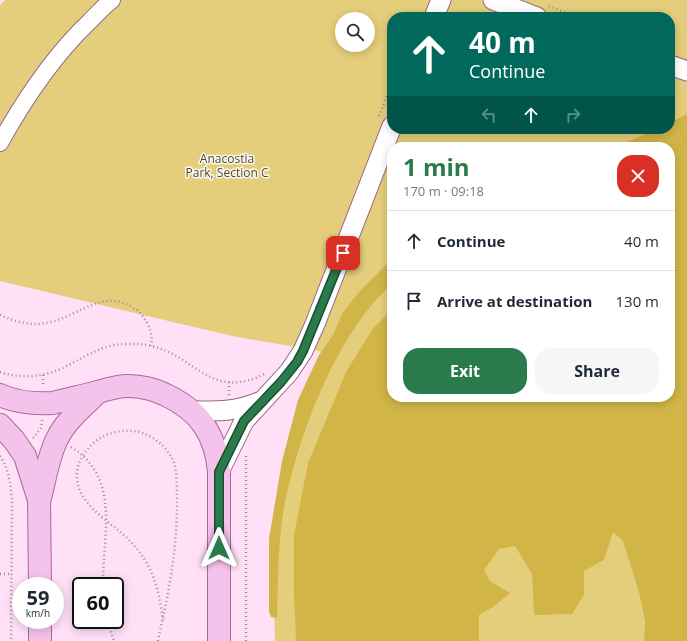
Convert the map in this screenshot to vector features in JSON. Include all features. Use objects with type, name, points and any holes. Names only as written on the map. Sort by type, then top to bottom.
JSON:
[{"type":"main road","points":[[0,395],[19,402],[42,404],[53,403],[117,387],[140,387],[162,393],[184,404],[192,411],[205,426],[214,444],[219,472],[219,641]]},
{"type":"main road","points":[[40,577],[40,500],[49,461],[57,439],[68,423],[98,392]]},
{"type":"main road","points":[[0,425],[14,440],[25,456],[40,500]]},
{"type":"main road","points":[[40,629],[40,641]]},
{"type":"street","points":[[0,143],[29,93],[50,66],[72,38],[112,0]]},
{"type":"street","points":[[436,12],[441,0]]},
{"type":"street","points":[[493,0],[543,11]]},
{"type":"street","points":[[675,67],[687,71]]},
{"type":"street","points":[[219,472],[239,428],[297,362],[310,337],[385,123]]},
{"type":"street","points":[[192,411],[238,410],[262,401]]},
{"type":"path","points":[[385,123],[387,112]]},
{"type":"path","points":[[0,315],[31,324],[50,323],[70,316],[98,302],[113,300],[138,310],[148,325],[152,336],[151,346]]},
{"type":"path","points":[[0,372],[21,376],[43,375],[64,368],[85,355],[104,347],[128,344],[151,346],[167,352],[203,373],[222,381],[237,382],[248,380],[268,371]]},
{"type":"path","points":[[43,375],[43,389]]},
{"type":"path","points":[[32,440],[41,428],[42,418]]},
{"type":"path","points":[[158,641],[163,620],[169,591],[176,530],[175,469],[171,457],[164,447],[150,436],[140,432],[128,431],[116,432],[102,436],[92,444],[83,455],[78,473],[81,492],[93,511],[126,537],[146,563],[157,588],[163,620]]},
{"type":"path","points":[[66,445],[83,455],[96,471],[102,484],[106,522],[103,577]]},
{"type":"path","points":[[246,641],[246,460],[248,447]]},
{"type":"path","points":[[0,456],[4,462],[10,480],[12,498],[11,641]]},
{"type":"path","points":[[0,574],[11,574]]},
{"type":"path","points":[[110,629],[114,641]]},
{"type":"green space","name":"Anacostia Park, Section C","points":[[5,0],[687,0],[687,641],[275,641],[274,608],[282,495],[329,353],[232,336],[0,281],[0,5]]},
{"type":"shaded area","points":[[687,114],[687,641],[644,641],[645,621],[639,592],[623,541],[613,532],[604,560],[584,571],[584,595],[572,614],[534,615],[532,574],[515,546],[499,549],[484,570],[490,581],[510,593],[493,607],[479,615],[479,641],[296,641],[294,535],[308,463],[347,370],[374,327],[387,315],[387,402],[675,402],[675,142],[627,142],[646,134],[675,134],[675,120]]},
{"type":"shaded area","points":[[387,264],[387,289],[371,305],[352,331],[335,361],[320,393],[296,460],[282,520],[277,618],[271,617],[269,612],[269,539],[282,461],[298,400],[319,355],[333,335],[343,312],[360,291]]},
{"type":"route","points":[[219,548],[219,472],[239,428],[297,362],[310,337],[343,253]]}]
